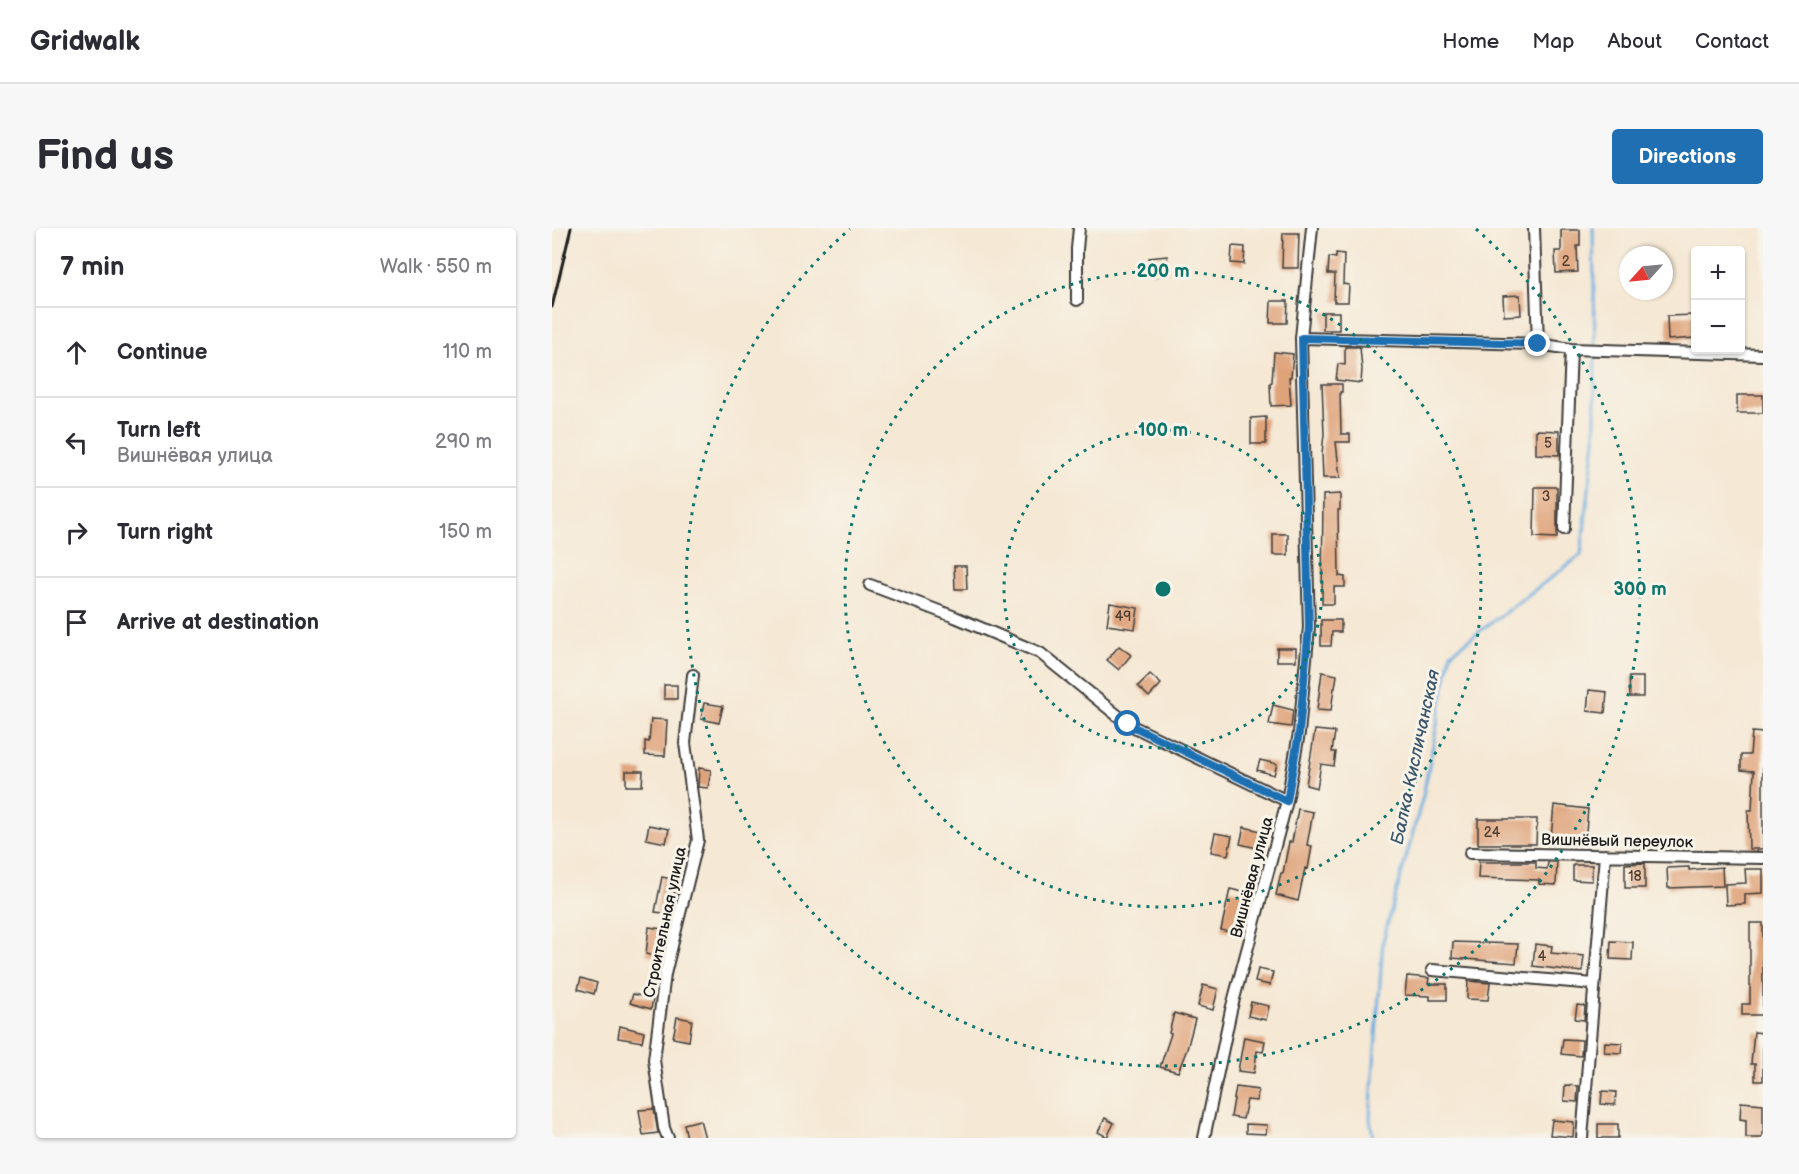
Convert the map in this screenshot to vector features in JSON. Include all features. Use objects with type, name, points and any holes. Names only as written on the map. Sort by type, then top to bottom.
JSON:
[{"type":"street","points":[[1077,300],[1079,228]]},
{"type":"street","name":"Вишнёвая улица","points":[[1203,1137],[1231,1010],[1287,801],[1299,733],[1309,627],[1302,338],[1312,228]]},
{"type":"street","points":[[1534,228],[1538,344]]},
{"type":"street","points":[[1302,338],[1538,344],[1571,349],[1763,355]]},
{"type":"street","points":[[1564,528],[1571,349]]},
{"type":"street","points":[[870,585],[1040,653],[1128,724],[1287,801]]},
{"type":"street","name":"Строительная улица","points":[[668,1138],[664,1128],[654,1060],[665,974],[698,840],[686,743],[693,675]]},
{"type":"street","name":"Вишнёвый переулок","points":[[1470,853],[1763,858]]},
{"type":"street","points":[[1582,1138],[1605,855]]},
{"type":"street","points":[[1432,970],[1594,984]]},
{"type":"building","points":[[1561,230],[1580,230],[1580,246],[1577,246],[1578,272],[1556,273],[1555,251],[1561,251]]},
{"type":"building","points":[[1283,233],[1299,233],[1298,268],[1282,268]]},
{"type":"building","points":[[1232,246],[1245,247],[1244,264],[1231,263]]},
{"type":"building","points":[[1336,253],[1344,254],[1343,284],[1349,285],[1348,302],[1334,302],[1335,274],[1328,274],[1329,257],[1336,258]]},
{"type":"building","points":[[1167,256],[1169,271],[1151,273],[1149,258]]},
{"type":"building","points":[[1520,295],[1521,315],[1504,316],[1503,296]]},
{"type":"building","points":[[1271,301],[1288,301],[1287,323],[1270,323]]},
{"type":"building","points":[[1323,312],[1339,312],[1339,330],[1323,330]]},
{"type":"building","points":[[1691,315],[1691,338],[1668,340],[1667,316]]},
{"type":"building","points":[[1345,347],[1360,347],[1361,383],[1336,380],[1338,364],[1345,365]]},
{"type":"building","points":[[1274,352],[1293,354],[1291,377],[1289,377],[1291,405],[1271,406],[1270,383],[1272,382]]},
{"type":"building","points":[[1322,384],[1342,384],[1342,392],[1340,392],[1341,434],[1350,434],[1350,442],[1336,442],[1340,478],[1323,478]]},
{"type":"building","points":[[1737,395],[1763,395],[1763,413],[1737,413]]},
{"type":"building","points":[[1266,417],[1266,444],[1251,444],[1251,418]]},
{"type":"building","points":[[1536,430],[1559,431],[1559,455],[1536,454]]},
{"type":"building","points":[[1535,487],[1557,487],[1557,538],[1534,537]]},
{"type":"building","points":[[1340,494],[1340,510],[1338,510],[1339,576],[1345,577],[1345,587],[1334,587],[1334,604],[1322,604],[1323,495]]},
{"type":"building","points":[[1273,534],[1288,534],[1288,555],[1273,555]]},
{"type":"building","points":[[954,566],[966,566],[967,589],[955,589]]},
{"type":"building","points":[[1110,603],[1138,608],[1135,629],[1107,625]]},
{"type":"building","points":[[1321,620],[1341,620],[1341,632],[1332,632],[1331,646],[1321,646]]},
{"type":"building","points":[[1119,646],[1131,655],[1119,670],[1107,660]]},
{"type":"building","points":[[1277,648],[1296,648],[1296,661],[1277,661]]},
{"type":"building","points":[[1322,672],[1337,675],[1331,711],[1317,710]]},
{"type":"building","points":[[1150,674],[1161,684],[1149,697],[1138,686]]},
{"type":"building","points":[[1629,677],[1643,677],[1643,697],[1630,697]]},
{"type":"building","points":[[664,685],[677,685],[677,699],[664,699]]},
{"type":"building","points":[[1589,690],[1607,692],[1605,713],[1587,711]]},
{"type":"building","points":[[704,703],[723,706],[719,723],[701,719]]},
{"type":"building","points":[[1273,705],[1293,710],[1291,727],[1269,724]]},
{"type":"building","points":[[651,719],[667,720],[665,756],[645,755],[645,741],[649,742]]},
{"type":"building","points":[[1315,730],[1335,732],[1332,752],[1336,752],[1334,766],[1321,764],[1317,788],[1306,785]]},
{"type":"building","points":[[1752,732],[1763,733],[1763,849],[1749,849],[1748,810],[1752,810],[1754,771],[1741,770],[1741,755],[1750,755]]},
{"type":"building","points":[[1260,760],[1277,764],[1274,775],[1257,770]]},
{"type":"building","points":[[699,768],[711,770],[708,788],[698,787]]},
{"type":"building","points":[[626,771],[643,771],[642,786],[626,786]]},
{"type":"building","points":[[1554,805],[1588,809],[1585,842],[1551,838]]},
{"type":"building","points":[[1298,809],[1313,812],[1307,845],[1312,846],[1298,901],[1276,895],[1289,842],[1292,842]]},
{"type":"building","points":[[1478,819],[1537,819],[1536,844],[1478,844]]},
{"type":"building","points":[[649,825],[669,829],[666,843],[646,839]]},
{"type":"building","points":[[1244,827],[1261,831],[1257,848],[1240,844]]},
{"type":"building","points":[[1215,833],[1232,836],[1228,855],[1211,852]]},
{"type":"building","points":[[1479,862],[1536,862],[1536,868],[1547,869],[1548,862],[1557,862],[1556,885],[1539,884],[1539,880],[1478,878]]},
{"type":"building","points":[[1645,863],[1645,888],[1625,888],[1625,864]]},
{"type":"building","points":[[1573,865],[1592,865],[1592,881],[1573,880]]},
{"type":"building","points":[[1689,867],[1689,870],[1722,867],[1723,886],[1668,888],[1667,868]]},
{"type":"building","points":[[1745,869],[1763,869],[1763,893],[1745,894],[1745,904],[1726,905],[1725,884],[1746,883]]},
{"type":"building","points":[[662,877],[676,880],[672,914],[655,912]]},
{"type":"building","points":[[1230,889],[1248,893],[1243,915],[1246,916],[1241,935],[1221,930]]},
{"type":"building","points":[[1750,923],[1763,923],[1763,1015],[1742,1015],[1742,1004],[1750,1004]]},
{"type":"building","points":[[649,927],[668,930],[661,958],[646,954]]},
{"type":"building","points":[[1611,941],[1633,942],[1632,960],[1610,959]]},
{"type":"building","points":[[1453,942],[1518,944],[1516,963],[1452,958]]},
{"type":"building","points":[[1535,944],[1552,946],[1551,953],[1584,956],[1582,972],[1533,966]]},
{"type":"building","points":[[1258,969],[1273,972],[1270,985],[1255,982]]},
{"type":"building","points":[[1407,976],[1429,978],[1428,984],[1447,984],[1447,1000],[1430,1000],[1430,996],[1405,995]]},
{"type":"building","points":[[581,978],[597,983],[594,994],[578,989]]},
{"type":"building","points":[[1468,981],[1490,983],[1488,1000],[1467,999]]},
{"type":"building","points":[[1203,985],[1218,989],[1213,1010],[1198,1006]]},
{"type":"building","points":[[633,994],[653,999],[651,1009],[630,1003]]},
{"type":"building","points":[[1251,1002],[1269,1006],[1266,1020],[1248,1016]]},
{"type":"building","points":[[1577,1005],[1585,1006],[1584,1020],[1575,1019]]},
{"type":"building","points":[[1174,1013],[1195,1019],[1178,1072],[1160,1067],[1171,1034],[1169,1033]]},
{"type":"building","points":[[677,1017],[692,1020],[689,1041],[673,1038]]},
{"type":"building","points":[[620,1026],[644,1032],[642,1042],[618,1038]]},
{"type":"building","points":[[1754,1032],[1763,1033],[1763,1081],[1755,1081],[1755,1064],[1751,1064]]},
{"type":"building","points":[[1244,1037],[1265,1041],[1263,1052],[1257,1051],[1254,1073],[1238,1071]]},
{"type":"building","points":[[1563,1039],[1582,1040],[1581,1056],[1561,1054]]},
{"type":"building","points":[[1605,1042],[1622,1043],[1621,1053],[1604,1052]]},
{"type":"building","points":[[1565,1085],[1578,1086],[1577,1102],[1564,1101]]},
{"type":"building","points":[[1236,1087],[1258,1090],[1257,1101],[1247,1100],[1243,1119],[1231,1117]]},
{"type":"building","points":[[1602,1091],[1616,1092],[1615,1105],[1601,1104]]},
{"type":"building","points":[[1741,1102],[1763,1104],[1763,1138],[1746,1138],[1746,1120],[1740,1119]]},
{"type":"building","points":[[654,1109],[658,1133],[643,1135],[639,1110]]},
{"type":"building","points":[[1105,1118],[1114,1123],[1107,1137],[1098,1132]]},
{"type":"building","points":[[700,1120],[705,1138],[687,1138],[684,1124]]},
{"type":"building","points":[[1552,1120],[1574,1122],[1573,1137],[1550,1135]]},
{"type":"building","points":[[1246,1124],[1267,1125],[1266,1134],[1246,1133]]},
{"type":"building","points":[[1598,1124],[1618,1124],[1618,1138],[1598,1138]]},
{"type":"waterway","name":"Балка Кисличанская","points":[[1593,228],[1595,346]]},
{"type":"waterway","name":"Балка Кисличанская","points":[[1373,1138],[1370,1118],[1383,941],[1423,796],[1451,653],[1581,555],[1595,440],[1595,353]]},
{"type":"railway","points":[[552,307],[571,228]]},
{"type":"route","points":[[1128,724],[1287,801],[1299,733],[1309,627],[1302,338],[1538,344]]}]
